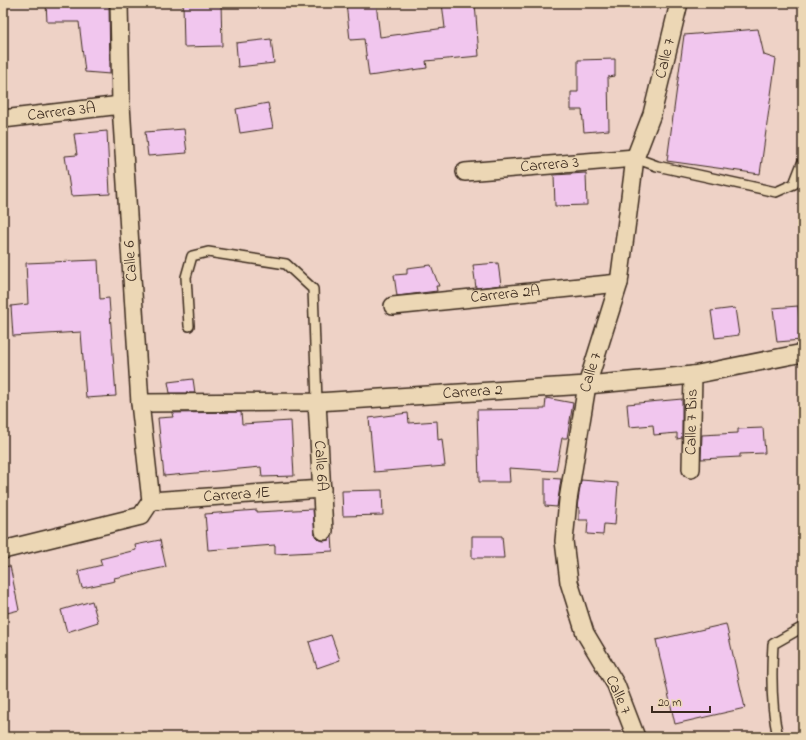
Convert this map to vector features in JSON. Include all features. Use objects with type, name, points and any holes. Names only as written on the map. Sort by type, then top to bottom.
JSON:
[{"type":"street","name":"Calle 6","points":[[119,3],[121,105],[140,403],[151,501]]},
{"type":"street","name":"Calle 7","points":[[636,737],[616,685],[585,633],[569,582],[564,541],[568,500],[587,385],[619,283],[635,158],[652,114],[679,3]]},
{"type":"street","name":"Carrera 3A","points":[[3,119],[121,105]]},
{"type":"street","name":"Carrera 3","points":[[465,172],[635,158]]},
{"type":"street","name":"Carrera 2A","points":[[393,306],[619,283]]},
{"type":"street","name":"Carrera 2","points":[[140,403],[317,402],[587,385],[692,375],[803,353]]},
{"type":"street","name":"Calle 7 Bis","points":[[691,470],[692,375]]},
{"type":"street","name":"Calle 6A","points":[[317,402],[324,531]]},
{"type":"street","name":"Carrera 1E","points":[[151,501],[322,489]]},
{"type":"street","points":[[3,550],[141,516],[151,501]]},
{"type":"lane","points":[[635,158],[657,166],[776,192],[794,184],[803,161]]},
{"type":"lane","points":[[189,326],[186,277],[192,256],[208,252],[286,264],[313,289],[317,402]]},
{"type":"lane","points":[[778,737],[771,674],[773,644],[803,627]]},
{"type":"building","points":[[46,3],[109,3],[110,74],[85,72],[79,22],[47,22]]},
{"type":"building","points":[[183,3],[221,3],[222,46],[184,47]]},
{"type":"building","points":[[346,3],[376,3],[380,37],[445,28],[442,3],[475,3],[479,56],[426,61],[427,68],[369,76],[364,39],[350,40]]},
{"type":"building","points":[[758,29],[764,55],[776,59],[760,174],[667,161],[684,35]]},
{"type":"building","points":[[271,39],[274,63],[238,67],[236,43]]},
{"type":"building","points":[[615,59],[615,76],[608,77],[609,130],[584,132],[582,110],[571,110],[571,92],[578,92],[578,60]]},
{"type":"building","points":[[268,103],[273,128],[240,133],[236,109]]},
{"type":"building","points":[[184,129],[187,153],[148,156],[145,132]]},
{"type":"building","points":[[107,131],[110,194],[71,196],[65,156],[77,155],[74,134]]},
{"type":"building","points":[[586,173],[587,205],[555,206],[554,175]]},
{"type":"building","points":[[98,260],[100,299],[109,298],[116,396],[86,398],[81,332],[13,336],[11,306],[28,304],[26,263]]},
{"type":"building","points":[[498,263],[501,285],[476,288],[473,265]]},
{"type":"building","points":[[431,265],[439,286],[436,286],[437,291],[397,296],[394,275],[407,274],[407,268]]},
{"type":"building","points":[[798,306],[802,340],[777,342],[773,308]]},
{"type":"building","points":[[735,308],[739,335],[715,338],[711,311]]},
{"type":"building","points":[[193,379],[195,393],[170,393],[168,382]]},
{"type":"building","points":[[546,398],[573,403],[567,438],[562,438],[556,471],[509,468],[510,482],[479,482],[477,410],[545,409]]},
{"type":"building","points":[[682,399],[682,438],[677,439],[677,433],[654,435],[653,425],[629,427],[627,404]]},
{"type":"building","points":[[241,412],[242,424],[291,421],[294,476],[262,477],[261,467],[164,476],[158,418],[173,417],[172,413]]},
{"type":"building","points":[[408,413],[409,423],[437,421],[438,440],[442,439],[445,466],[374,472],[369,418]]},
{"type":"building","points":[[763,428],[765,453],[740,454],[740,457],[701,459],[702,435],[738,433],[738,429]]},
{"type":"building","points":[[545,478],[561,479],[557,507],[545,506]]},
{"type":"building","points":[[581,480],[618,483],[615,525],[604,524],[603,535],[587,534],[588,520],[579,520],[579,508],[577,507]]},
{"type":"building","points":[[382,490],[383,515],[343,516],[342,491]]},
{"type":"building","points":[[313,509],[315,536],[319,540],[324,541],[329,540],[332,536],[333,551],[275,554],[275,545],[208,550],[205,514],[257,510],[257,512]]},
{"type":"building","points":[[472,536],[502,536],[504,558],[472,558]]},
{"type":"building","points":[[160,540],[166,567],[114,578],[115,581],[82,588],[78,571],[102,565],[100,559],[136,550],[135,545]]},
{"type":"building","points":[[10,566],[19,610],[3,614],[3,567]]},
{"type":"building","points":[[92,601],[98,622],[67,632],[61,610]]},
{"type":"building","points":[[726,624],[745,708],[675,724],[656,640]]},
{"type":"building","points":[[331,635],[340,660],[317,668],[309,642]]}]
